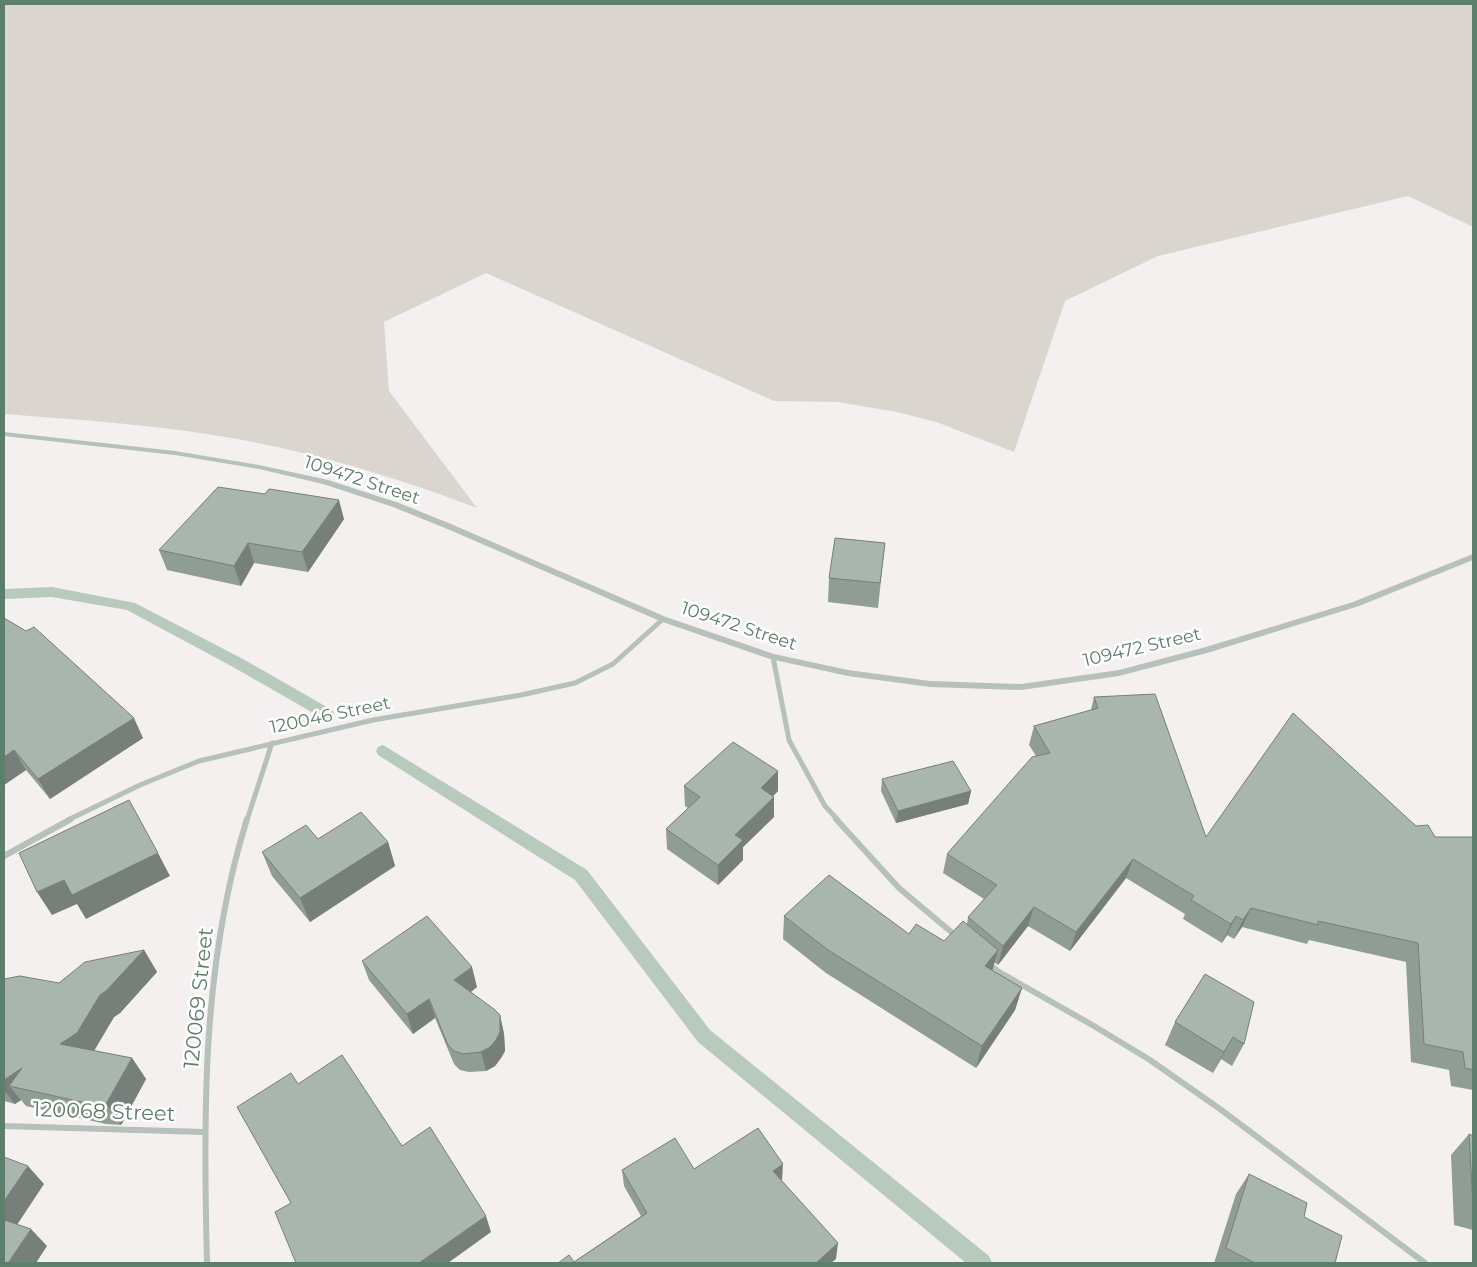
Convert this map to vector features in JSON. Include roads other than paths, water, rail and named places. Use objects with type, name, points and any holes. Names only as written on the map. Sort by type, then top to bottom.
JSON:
[{"type":"street","name":"109472 Street","points":[[4,434],[175,453],[259,467],[325,482],[396,505],[448,526],[663,619],[773,657],[848,673],[930,684],[1021,687],[1119,673],[1207,650],[1356,604],[1473,557]]},
{"type":"street","name":"120046 Street","points":[[4,856],[58,825],[140,785],[199,761],[373,720],[521,695],[575,683],[613,664],[663,619]]},
{"type":"street","points":[[773,657],[788,740],[825,806],[899,888],[963,942]]},
{"type":"street","name":"120069 Street","points":[[206,1263],[203,1132],[209,1010],[223,913],[250,812],[272,743]]},
{"type":"street","points":[[985,960],[999,972],[1149,1059],[1268,1143],[1425,1263]]},
{"type":"street","name":"120068 Street","points":[[4,1126],[203,1132]]},
{"type":"waterway","points":[[4,594],[52,592],[130,606],[238,663],[327,714]]},
{"type":"waterway","points":[[383,751],[581,875],[704,1036],[982,1263]]}]
